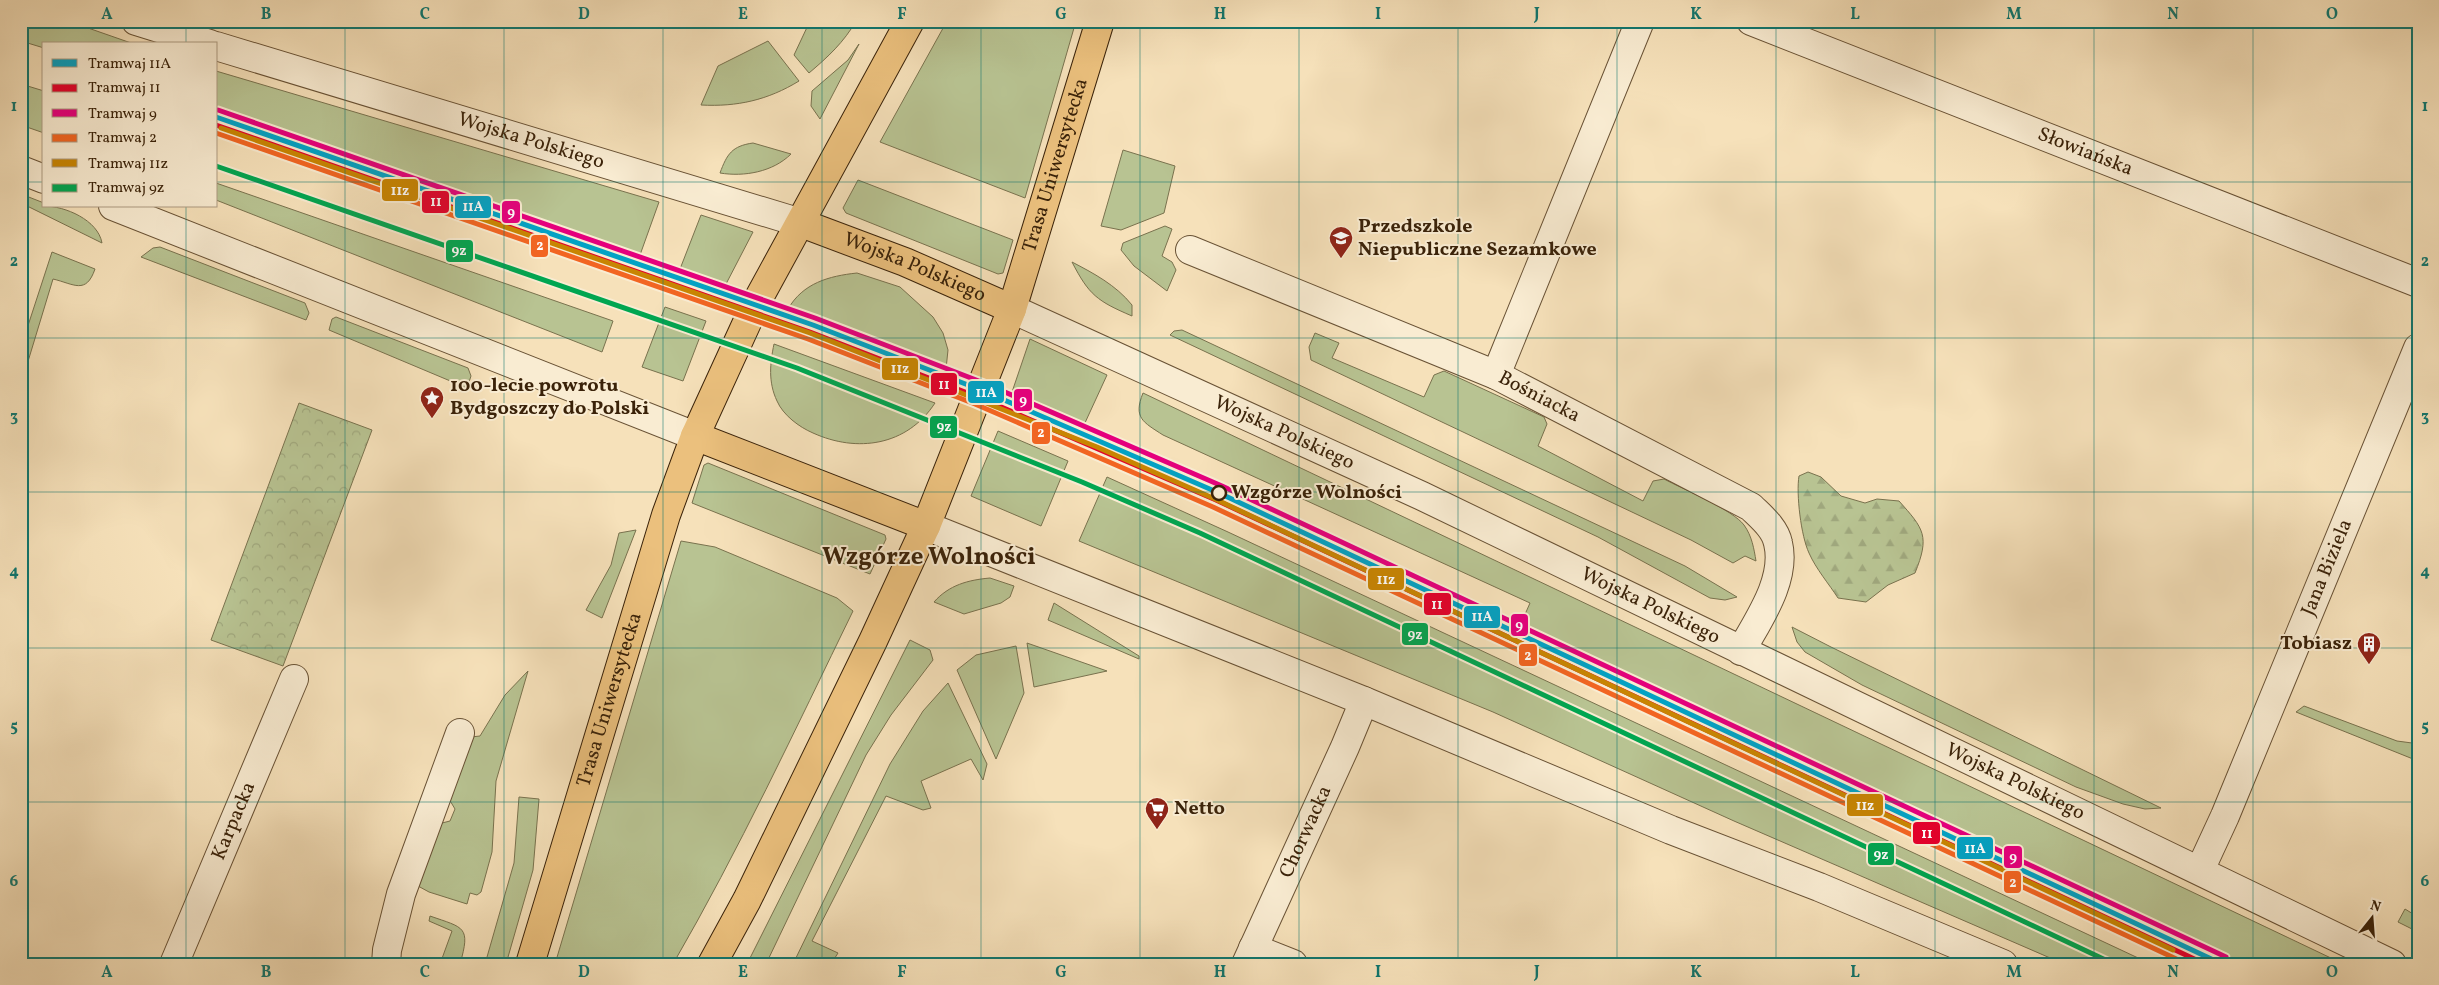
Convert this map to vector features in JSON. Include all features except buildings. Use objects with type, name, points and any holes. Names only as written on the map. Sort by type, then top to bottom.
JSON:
[{"type":"main road","points":[[802,223],[910,21]]},
{"type":"main road","name":"Trasa Uniwersytecka","points":[[926,526],[1012,309],[1039,227],[1100,21]]},
{"type":"main road","name":"Wojska Polskiego","points":[[802,223],[905,262],[1012,309]]},
{"type":"main road","name":"Trasa Uniwersytecka","points":[[530,964],[666,516],[695,436],[755,305],[802,223]]},
{"type":"main road","points":[[695,436],[926,526],[865,659],[747,900],[712,964]]},
{"type":"street","points":[[136,21],[204,42]]},
{"type":"street","name":"Bośniacka","points":[[1640,21],[1496,375],[1751,506],[1769,524],[1778,542],[1780,559],[1777,576],[1771,593],[1741,651]]},
{"type":"street","name":"Słowiańska","points":[[1751,21],[2418,283]]},
{"type":"street","name":"Wojska Polskiego","points":[[218,47],[802,223]]},
{"type":"street","points":[[21,170],[42,178]]},
{"type":"street","points":[[118,208],[695,436]]},
{"type":"street","points":[[1190,250],[1496,375]]},
{"type":"street","name":"Wojska Polskiego","points":[[1012,309],[1422,496],[2392,964]]},
{"type":"street","name":"Jana Biziela","points":[[2200,870],[2418,348]]},
{"type":"street","points":[[926,526],[1364,701],[1671,830],[1854,902],[2003,964]]},
{"type":"street","name":"Karpacka","points":[[174,964],[294,679]]},
{"type":"street","name":"Chorwacka","points":[[1250,956],[1345,748],[1364,701]]},
{"type":"street","points":[[386,964],[387,950],[401,894],[460,733]]},
{"type":"street","points":[[1250,956],[1293,964]]},
{"type":"green space","points":[[21,21],[68,21],[128,42],[42,42],[42,47],[21,41]]},
{"type":"green space","points":[[810,21],[856,21],[835,49],[809,73],[794,55]]},
{"type":"green space","points":[[947,21],[1076,21],[1025,198],[880,142]]},
{"type":"green space","points":[[768,41],[799,81],[776,93],[752,101],[727,105],[701,105],[718,66]]},
{"type":"green space","points":[[859,44],[820,119],[811,106],[812,91],[848,60]]},
{"type":"green space","points":[[218,72],[659,202],[640,255],[218,109]]},
{"type":"green space","points":[[21,84],[42,90],[42,132],[21,125]]},
{"type":"green space","points":[[753,143],[791,154],[776,165],[758,172],[720,173],[731,152],[740,146]]},
{"type":"green space","points":[[1123,150],[1175,166],[1164,213],[1121,230],[1101,226]]},
{"type":"green space","points":[[858,180],[1013,240],[1003,273],[998,274],[846,213],[843,208]]},
{"type":"green space","points":[[218,184],[613,321],[602,352],[218,201]]},
{"type":"green space","points":[[21,194],[42,202],[42,208],[56,208],[71,212],[87,221],[94,228],[102,243],[21,203]]},
{"type":"green space","points":[[701,215],[753,232],[726,284],[680,269]]},
{"type":"green space","points":[[1165,226],[1172,229],[1162,256],[1172,262],[1176,270],[1167,291],[1134,266],[1121,250],[1123,243]]},
{"type":"green space","points":[[160,247],[305,303],[309,313],[306,320],[141,257],[153,248]]},
{"type":"green space","points":[[52,252],[95,269],[88,282],[83,285],[73,285],[53,279],[26,368],[21,358],[21,347]]},
{"type":"green space","points":[[1072,262],[1096,275],[1119,291],[1132,305],[1132,316],[1110,306],[1095,296],[1089,290]]},
{"type":"green space","points":[[857,273],[900,287],[933,317],[943,333],[948,350],[946,369],[788,309],[801,293],[818,282],[837,276]]},
{"type":"green space","points":[[665,307],[706,321],[683,381],[642,367]]},
{"type":"green space","points":[[336,317],[468,368],[471,376],[467,388],[329,330],[332,319]]},
{"type":"green space","points":[[1182,330],[1685,566],[1737,597],[1725,600],[1710,598],[1598,537],[1170,335],[1174,331]]},
{"type":"green space","points":[[1315,333],[1339,343],[1332,358],[1424,397],[1434,375],[1444,371],[1544,417],[1547,424],[1538,446],[1643,501],[1653,481],[1664,479],[1707,500],[1730,513],[1744,525],[1751,538],[1756,561],[1745,556],[1733,563],[1691,540],[1311,360],[1309,347]]},
{"type":"green space","points":[[1030,339],[1107,375],[1084,425],[1011,395]]},
{"type":"green space","points":[[774,344],[935,403],[924,417],[910,429],[896,437],[880,442],[864,444],[847,443],[813,433],[787,416],[774,394],[771,380],[771,365]]},
{"type":"green space","points":[[1143,393],[2333,959],[2331,964],[2245,964],[1519,628],[1530,603],[1163,435],[1145,423],[1140,414],[1140,401]]},
{"type":"green space","points":[[299,403],[372,430],[283,666],[211,640]]},
{"type":"green space","points":[[998,431],[1068,461],[1041,526],[971,496]]},
{"type":"green space","points":[[708,463],[885,535],[886,539],[870,574],[692,503],[704,465]]},
{"type":"green space","points":[[1808,472],[1821,477],[1841,496],[1865,503],[1877,499],[1899,501],[1919,526],[1922,534],[1922,550],[1915,573],[1888,585],[1866,602],[1838,598],[1819,571],[1806,546],[1800,515],[1798,484],[1799,476]]},
{"type":"green space","points":[[1107,477],[2151,964],[2064,964],[1734,821],[1493,712],[1079,541]]},
{"type":"green space","points":[[636,530],[602,618],[586,610],[611,565],[619,533]]},
{"type":"green space","points":[[681,541],[715,547],[837,598],[853,611],[744,834],[673,964],[555,964]]},
{"type":"green space","points":[[990,578],[1014,586],[1010,597],[1001,603],[964,614],[934,602],[946,591],[959,584]]},
{"type":"green space","points":[[1054,603],[1139,656],[1139,659],[1048,620]]},
{"type":"green space","points":[[1792,627],[2161,808],[2145,809],[2123,804],[2076,787],[1862,685],[1805,652],[1797,642]]},
{"type":"green space","points":[[910,640],[930,650],[933,660],[891,715],[866,755],[766,964],[747,964]]},
{"type":"green space","points":[[1027,643],[1107,671],[1034,687]]},
{"type":"green space","points":[[1016,646],[1024,693],[996,759],[957,670],[976,655]]},
{"type":"green space","points":[[528,671],[496,781],[492,852],[481,892],[477,895],[470,893],[467,904],[429,892],[418,886],[434,825],[450,821],[455,809],[446,794],[471,737],[480,736],[505,695]]},
{"type":"green space","points":[[948,683],[987,764],[983,780],[971,759],[921,781],[931,808],[923,810],[886,796],[812,941],[838,953],[831,964],[793,964],[890,764],[923,711]]},
{"type":"green space","points":[[2304,706],[2397,741],[2412,743],[2418,740],[2418,761],[2296,712]]},
{"type":"green space","points":[[519,797],[539,799],[533,870],[506,964],[485,964],[514,863]]},
{"type":"green space","points":[[2405,909],[2418,917],[2418,932],[2398,922]]},
{"type":"green space","points":[[430,916],[451,923],[462,930],[465,942],[460,964],[440,964],[452,931],[429,921]]},
{"type":"tram line","name":"9","points":[[218,110],[815,318],[984,383],[1222,486],[2226,957]]},
{"type":"tram line","name":"11A","points":[[218,118],[813,325],[981,390],[1219,493],[2222,964]]},
{"type":"tram line","name":"11","points":[[218,126],[810,332],[978,397],[1216,500],[2205,964]]},
{"type":"tram line","name":"11z","points":[[221,128],[810,333],[1097,447],[1215,499],[2173,950]]},
{"type":"tram line","name":"2","points":[[218,134],[808,339],[975,404],[1213,507],[2187,964]]},
{"type":"tram line","name":"9z","points":[[218,167],[797,368],[1082,482],[1200,533],[2114,964]]},
{"type":"place","name":"Przedszkole Niepubliczne Sezamkowe","points":[[1341,259]]},
{"type":"place","name":"100-lecie powrotu Bydgoszczy do Polski","points":[[432,419]]},
{"type":"place","name":"Wzgórze Wolności","points":[[1219,493]]},
{"type":"place","name":"Tobiasz","points":[[2369,665]]},
{"type":"place","name":"Netto","points":[[1157,830]]},
{"type":"district","name":"Wzgórze Wolności","points":[[929,557]]}]
